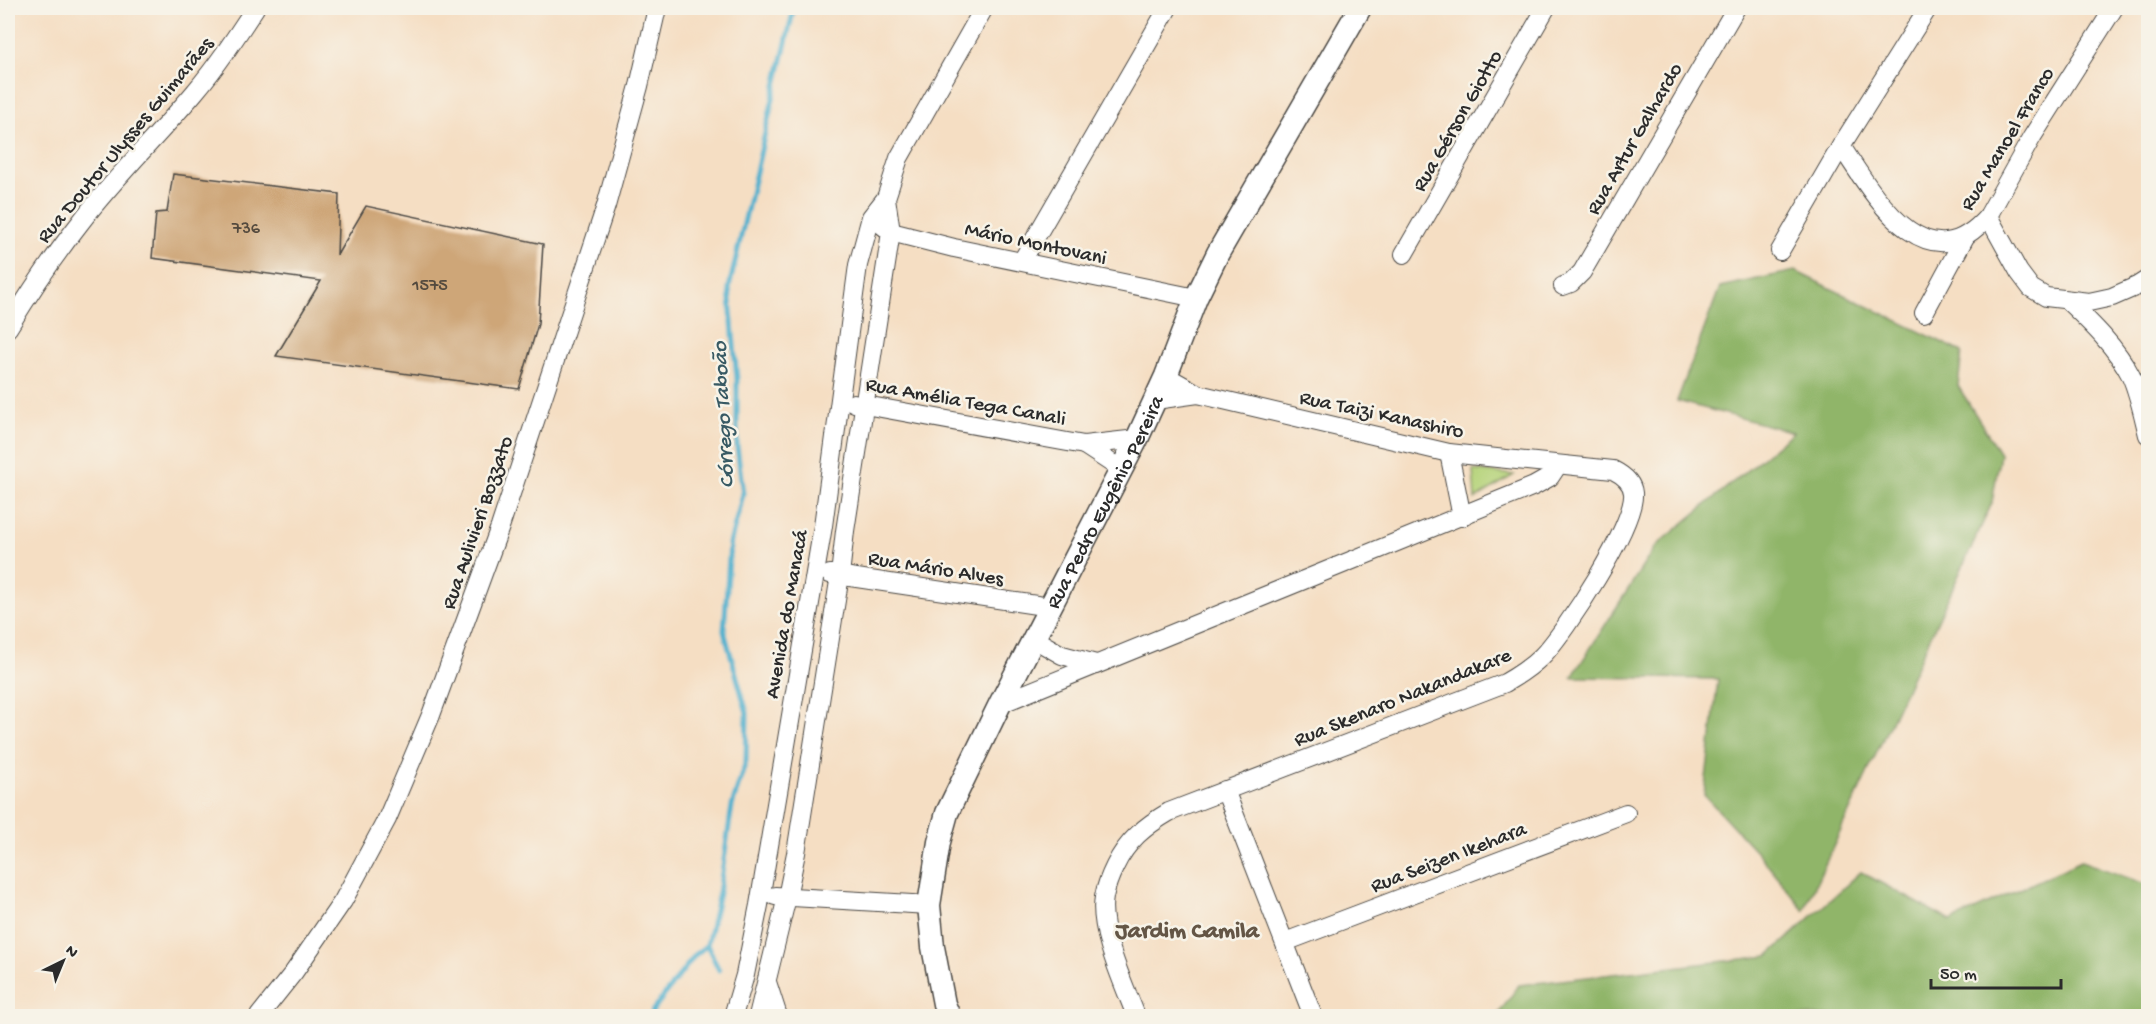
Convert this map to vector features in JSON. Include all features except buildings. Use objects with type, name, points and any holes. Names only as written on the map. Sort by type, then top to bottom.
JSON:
[{"type":"street","name":"Rua Doutor Ulysses Guimarães","points":[[8,328],[80,223],[195,91],[234,41],[255,8]]},
{"type":"street","name":"Rua Aulivieri Bozzato","points":[[259,1017],[294,972],[343,901],[387,819],[431,715],[500,527],[606,206],[639,86],[657,8]]},
{"type":"street","points":[[871,217],[886,198],[899,158],[911,134],[984,8]]},
{"type":"street","points":[[1023,261],[1168,8]]},
{"type":"street","name":"Rua Pedro Eugênio Pereira","points":[[949,1017],[944,1004],[933,947],[929,905],[939,842],[947,813],[1000,704],[1122,470],[1166,376],[1196,298],[1235,221],[1360,8]]},
{"type":"street","name":"Rua Gérson Giotto","points":[[1404,254],[1546,8]]},
{"type":"street","name":"Rua Artur Galhardo","points":[[1563,286],[1571,283],[1582,272],[1736,8]]},
{"type":"street","points":[[1780,251],[1841,146],[1928,8]]},
{"type":"street","name":"Rua Manoel Franco","points":[[1841,146],[1871,192],[1899,224],[1926,240],[1947,241],[1965,237],[1988,216],[2032,137],[2114,8]]},
{"type":"street","points":[[758,1017],[796,853],[840,575],[891,232],[886,198]]},
{"type":"street","points":[[1988,216],[2019,272],[2031,288],[2046,297],[2089,302],[2112,297],[2148,279]]},
{"type":"street","name":"Mário Montovani","points":[[871,217],[891,232],[954,248],[1196,298]]},
{"type":"street","name":"Avenida do Manacá","points":[[733,1017],[745,975],[761,896],[815,572],[858,265],[871,217]]},
{"type":"street","points":[[1924,313],[1965,237]]},
{"type":"street","points":[[2068,301],[2118,355],[2131,378],[2148,435]]},
{"type":"street","name":"Rua Taizi Kanashiro","points":[[1166,376],[1198,394],[1449,453],[1558,465]]},
{"type":"street","name":"Rua Taizi Kanashiro","points":[[1155,400],[1198,394]]},
{"type":"street","name":"Rua Amélia Tega Canali","points":[[840,400],[1084,445],[1137,439]]},
{"type":"street","name":"Rua Amélia Tega Canali","points":[[1084,445],[1122,470]]},
{"type":"street","points":[[1449,453],[1462,517]]},
{"type":"street","points":[[1000,704],[1462,517],[1534,486],[1550,477],[1558,465]]},
{"type":"street","name":"Rua Skenaro Nakandakare","points":[[1136,1017],[1109,941],[1103,898],[1108,880],[1130,840],[1148,824],[1169,812],[1505,683],[1526,671],[1559,637],[1582,602],[1630,516],[1633,494],[1630,484],[1622,475],[1613,470],[1558,465]]},
{"type":"street","name":"Rua Mário Alves","points":[[815,572],[1050,608]]},
{"type":"street","points":[[1034,639],[1062,656],[1096,664]]},
{"type":"street","points":[[1225,790],[1313,1017]]},
{"type":"street","name":"Rua Seizen Ikehara","points":[[1285,942],[1626,813]]},
{"type":"street","points":[[761,896],[929,905]]},
{"type":"street","points":[[767,982],[778,1017]]},
{"type":"green space","points":[[1795,271],[1962,352],[1958,386],[2000,454],[1992,503],[1804,910],[1757,852],[1704,795],[1718,679],[1572,677],[1655,547],[1793,432],[1677,401],[1720,287]]},
{"type":"green space","points":[[1473,470],[1514,475],[1475,499]]},
{"type":"green space","points":[[2081,861],[2148,885],[2148,1016],[1497,1016],[1519,985],[1768,956],[1861,872],[1951,921]]},
{"type":"waterway","name":"Córrego Taboão","points":[[651,1016],[653,1010],[695,955],[707,945],[719,893],[732,806],[746,761],[747,713],[724,631],[730,544],[743,494],[737,446],[737,379],[729,288],[794,8]]},
{"type":"waterway","points":[[707,945],[719,970]]},
{"type":"district","name":"Jardim Camila","points":[[1187,929]]}]
